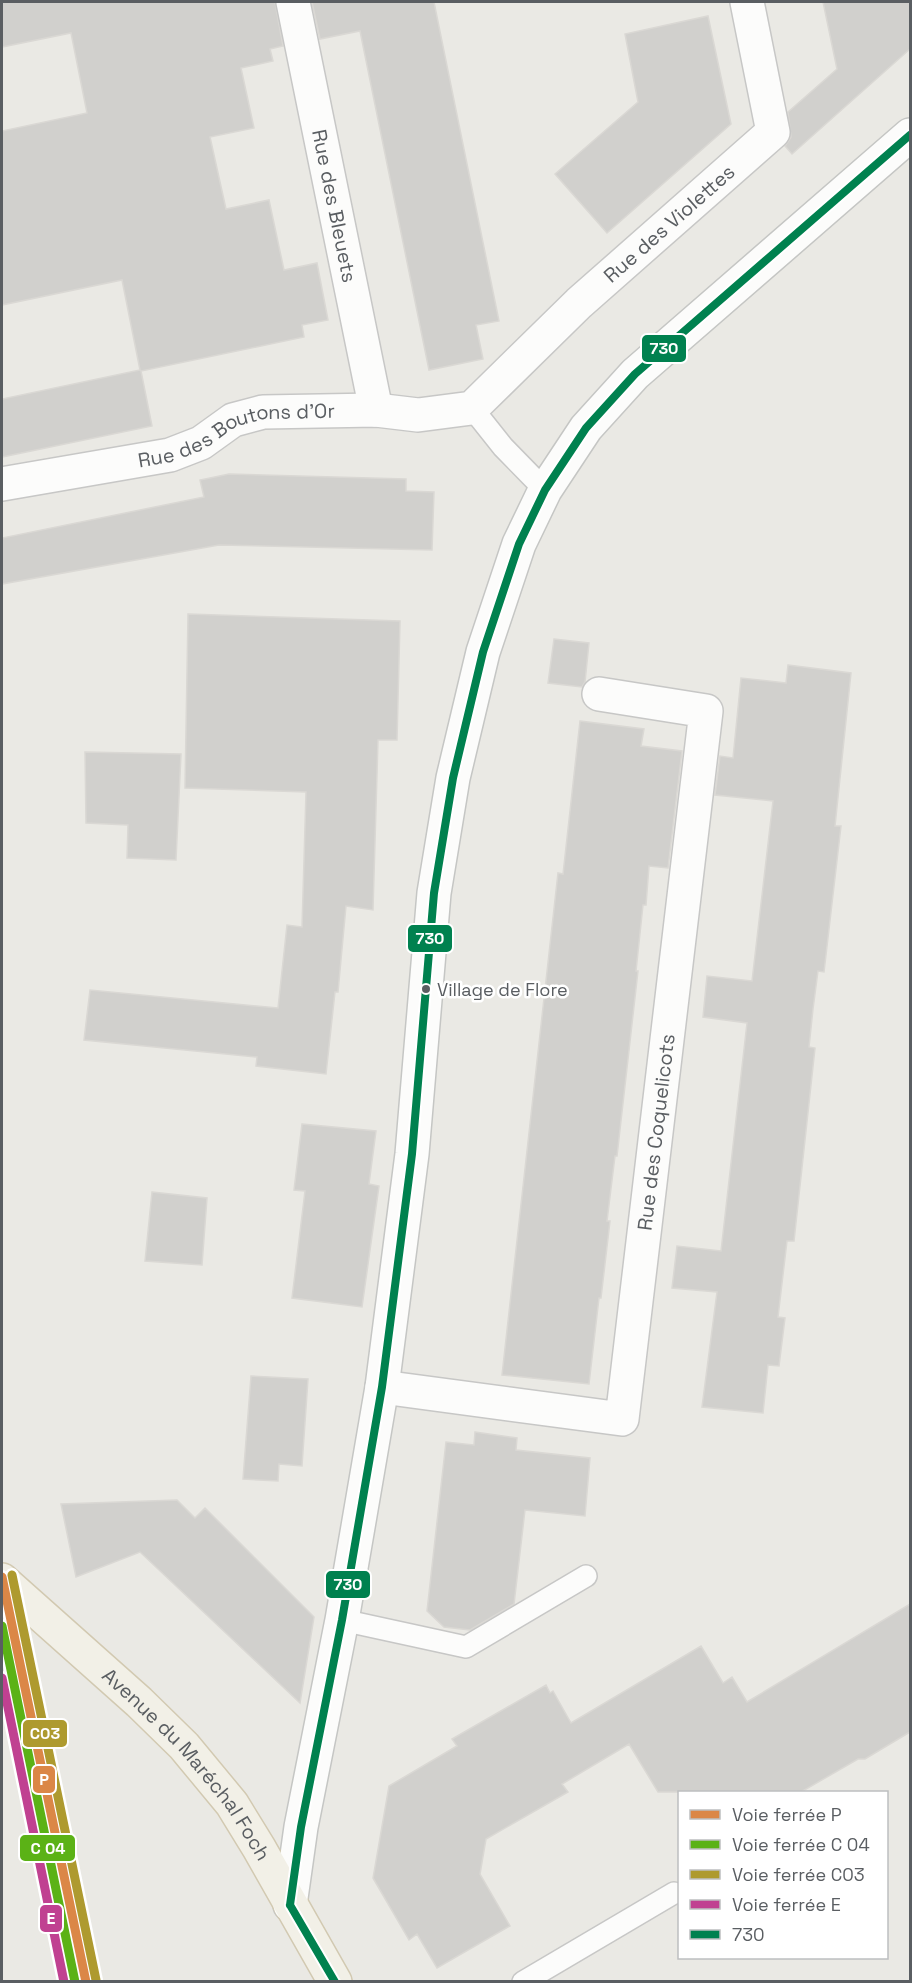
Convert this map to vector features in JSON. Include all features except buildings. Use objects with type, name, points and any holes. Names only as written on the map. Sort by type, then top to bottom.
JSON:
[{"type":"main road","name":"Avenue du Maréchal Foch","points":[[2,1580],[139,1702],[184,1746],[232,1804],[335,1982]]},
{"type":"street","name":"Rue des Bleuets","points":[[293,2],[376,410]]},
{"type":"street","name":"Rue des Violettes","points":[[472,408],[579,303],[773,132],[747,2]]},
{"type":"street","points":[[290,1905],[301,1827],[342,1620],[382,1387],[412,1154],[434,893],[453,778],[483,652],[519,544],[545,490],[586,428],[635,374],[910,135]]},
{"type":"street","name":"Rue des Boutons d'Or","points":[[2,484],[170,455],[201,443],[233,420],[263,412],[376,410],[418,414],[472,408]]},
{"type":"street","name":"Rue des Coquelicots","points":[[382,1387],[622,1419],[706,711],[599,694]]},
{"type":"lane","points":[[472,408],[503,447],[545,490]]},
{"type":"lane","points":[[342,1620],[466,1647],[586,1575]]},
{"type":"lane","points":[[523,1982],[674,1893]]},
{"type":"rail line","name":"C03","points":[[12,1575],[96,1980]]},
{"type":"rail line","name":"P","points":[[2,1577],[86,1982]]},
{"type":"rail line","name":"E","points":[[2,1678],[64,1982]]},
{"type":"transit line","name":"730","points":[[290,1905],[301,1827],[342,1620],[382,1387],[412,1154],[434,893],[453,778],[483,652],[519,544],[545,490],[586,428],[635,374],[910,135]]},
{"type":"transit line","points":[[2,1626],[75,1982]]},
{"type":"transit line","name":"730","points":[[290,1905],[335,1982]]},
{"type":"place","name":"Village de Flore","points":[[426,989]]}]
